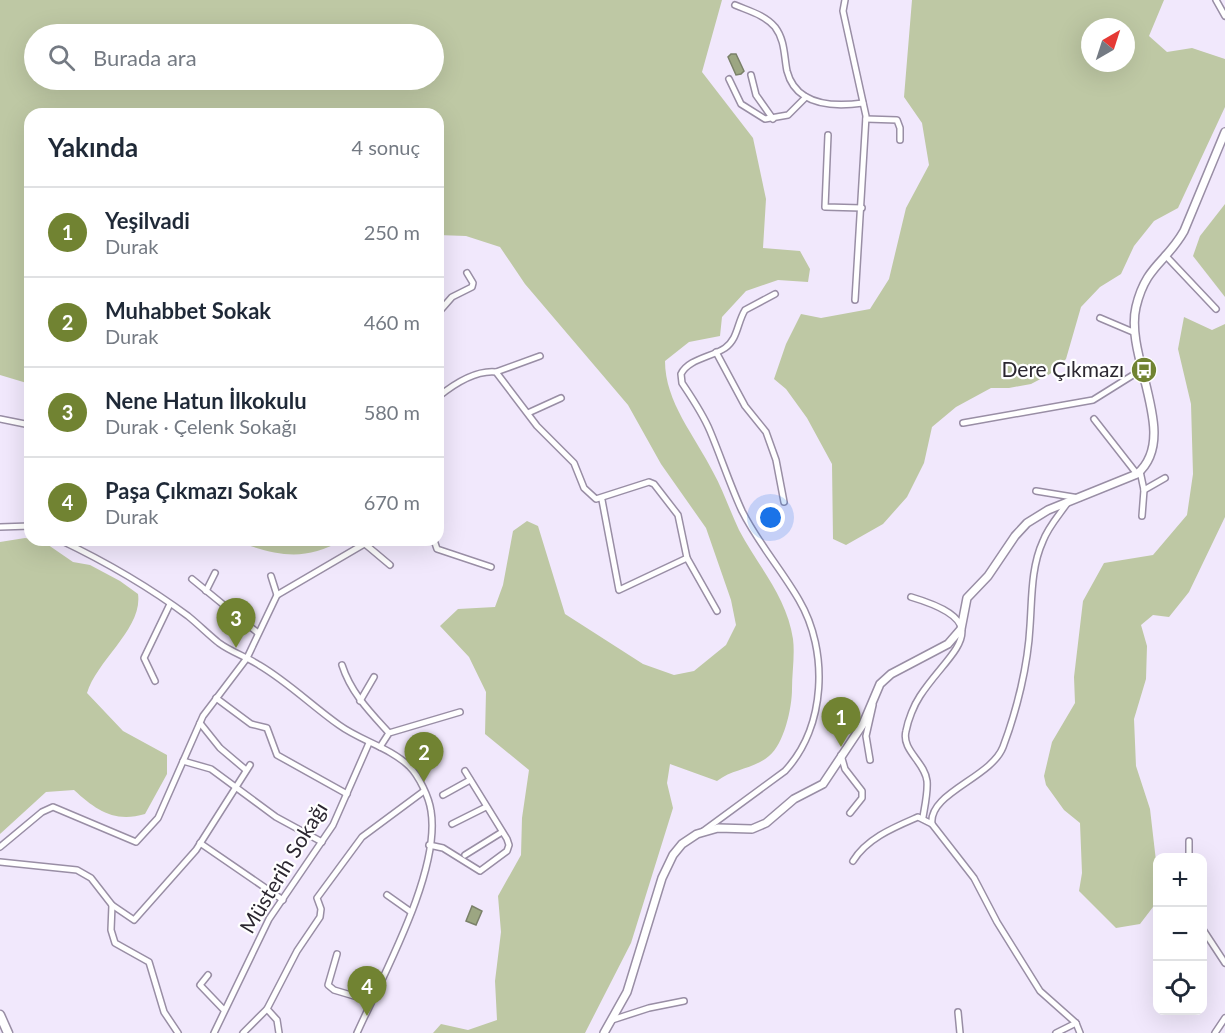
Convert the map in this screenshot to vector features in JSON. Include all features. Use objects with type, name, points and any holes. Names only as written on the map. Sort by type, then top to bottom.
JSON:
[{"type":"main road","points":[[0,1015],[8,1033]]},
{"type":"street","points":[[845,0],[843,11],[866,119],[855,300]]},
{"type":"street","points":[[1216,0],[1225,16]]},
{"type":"street","points":[[735,5],[767,19],[775,28],[782,38],[791,83],[806,97],[818,103],[843,106],[863,103]]},
{"type":"street","points":[[751,75],[756,94],[773,119]]},
{"type":"street","points":[[729,78],[741,104],[753,113],[773,119],[794,112],[806,97]]},
{"type":"street","points":[[866,119],[897,120],[900,140]]},
{"type":"street","points":[[923,817],[927,781],[906,742],[906,730],[919,697],[957,651],[962,640],[961,629],[967,598],[988,576],[1015,536],[1034,519],[1138,473],[1151,452],[1155,429],[1133,332],[1135,308],[1144,278],[1177,243],[1184,231],[1225,132]]},
{"type":"street","points":[[828,135],[825,207],[862,208]]},
{"type":"street","points":[[1165,255],[1216,309]]},
{"type":"street","points":[[444,306],[452,297],[472,287],[473,283],[467,273]]},
{"type":"street","points":[[604,1033],[627,992],[662,878],[673,855],[682,844],[789,766],[803,744],[819,702],[819,674],[811,628],[800,600],[764,550],[747,520],[709,428],[682,383],[681,374],[683,369],[716,352],[734,339],[745,310],[775,294]]},
{"type":"street","points":[[1100,318],[1133,332]]},
{"type":"street","points":[[716,352],[745,406],[766,432],[776,460],[784,502]]},
{"type":"street","points":[[444,392],[454,384],[487,371],[496,372],[540,356]]},
{"type":"street","points":[[963,423],[1093,400],[1141,370]]},
{"type":"street","points":[[496,372],[528,414],[574,463],[584,488],[596,499],[602,500],[649,482],[654,484],[678,515],[687,558],[717,611]]},
{"type":"street","points":[[528,414],[561,398]]},
{"type":"street","points":[[0,419],[24,424]]},
{"type":"street","points":[[1094,419],[1138,473],[1144,490],[1142,516]]},
{"type":"street","points":[[1144,490],[1165,478]]},
{"type":"street","points":[[1036,491],[1079,498]]},
{"type":"street","points":[[602,500],[619,590],[687,558]]},
{"type":"street","points":[[932,824],[934,807],[989,766],[1003,748],[1021,682],[1030,626],[1029,601],[1042,541],[1068,502]]},
{"type":"street","points":[[0,527],[24,526]]},
{"type":"street","points":[[73,546],[92,555],[170,604],[221,645],[247,658],[293,688],[339,726],[369,743],[392,752],[411,768],[431,809],[427,862],[411,912],[357,1033]]},
{"type":"street","points":[[0,848],[42,812],[53,807],[136,842],[158,818],[200,723],[247,658],[277,596],[362,546]]},
{"type":"street","points":[[367,546],[390,565]]},
{"type":"street","points":[[436,546],[437,549],[491,567]]},
{"type":"street","points":[[206,591],[215,573]]},
{"type":"street","points":[[271,576],[277,596]]},
{"type":"street","points":[[192,579],[258,633]]},
{"type":"street","points":[[911,597],[943,610],[956,619],[961,629]]},
{"type":"street","points":[[155,681],[144,658],[170,604]]},
{"type":"street","points":[[700,833],[718,828],[752,829],[766,823],[794,799],[823,784],[840,754],[862,724],[880,684],[891,674],[948,644],[961,629]]},
{"type":"street","points":[[342,665],[347,681],[360,701],[389,734]]},
{"type":"street","points":[[360,701],[374,677]]},
{"type":"street","points":[[870,760],[866,736],[874,697]]},
{"type":"street","points":[[216,698],[251,724],[267,728],[278,755],[347,794]]},
{"type":"street","points":[[380,747],[389,734],[460,712]]},
{"type":"street","points":[[0,862],[77,870],[91,879],[112,905],[134,920],[159,889],[178,872],[200,843],[248,768],[220,748],[200,723]]},
{"type":"street","name":"Müsterih Sokağı","points":[[214,1033],[223,1010],[269,919],[322,842],[347,794],[369,743]]},
{"type":"street","points":[[840,754],[845,769],[862,791],[862,798],[850,813]]},
{"type":"street","points":[[183,761],[211,769],[276,817],[322,842]]},
{"type":"street","points":[[429,845],[443,848],[480,871],[507,851],[509,845],[465,771]]},
{"type":"street","points":[[443,795],[470,780]]},
{"type":"street","points":[[243,1033],[267,1009],[297,951],[320,917],[321,909],[317,898],[347,853],[362,837],[424,791]]},
{"type":"street","points":[[452,824],[486,807]]},
{"type":"street","points":[[923,817],[932,824],[974,878],[997,922],[1040,991],[1076,1023],[1080,1033]]},
{"type":"street","points":[[854,861],[860,849],[890,830],[923,817]]},
{"type":"street","points":[[465,855],[502,832]]},
{"type":"street","points":[[1188,841],[1189,853]]},
{"type":"street","points":[[200,843],[283,900]]},
{"type":"street","points":[[387,895],[411,912]]},
{"type":"street","points":[[112,905],[111,930],[115,943],[149,962],[164,1012],[178,1033]]},
{"type":"street","points":[[1207,934],[1225,963]]},
{"type":"street","points":[[337,954],[328,985],[334,990],[371,1001]]},
{"type":"street","points":[[208,975],[200,984],[223,1010]]},
{"type":"street","points":[[612,1020],[649,1008],[684,1001]]},
{"type":"street","points":[[267,1009],[277,1020],[279,1033]]},
{"type":"street","points":[[958,1012],[960,1033]]},
{"type":"street","points":[[1215,1033],[1225,1018]]},
{"type":"street","points":[[1056,1033],[1076,1023]]},
{"type":"shaded area","points":[[0,0],[722,0],[702,72],[753,138],[766,199],[763,248],[800,251],[810,269],[808,282],[778,280],[746,291],[722,317],[720,336],[689,342],[665,361],[666,376],[675,405],[717,479],[739,530],[785,609],[794,645],[791,706],[779,743],[763,761],[717,781],[670,764],[667,783],[673,808],[631,943],[585,1033],[433,1033],[441,1024],[468,1030],[497,1020],[495,981],[501,932],[498,896],[521,855],[522,818],[529,770],[485,734],[486,692],[469,657],[440,626],[458,609],[495,607],[503,585],[513,531],[527,521],[538,526],[565,614],[643,664],[674,675],[694,671],[726,645],[736,625],[731,600],[706,528],[661,464],[628,405],[525,284],[500,247],[466,236],[444,235],[444,108],[24,108],[24,382],[0,375]]},
{"type":"shaded area","points":[[912,0],[1164,0],[1149,36],[1167,52],[1192,48],[1225,59],[1225,107],[1178,208],[1154,221],[1134,246],[1121,274],[1100,287],[1081,307],[1066,359],[1050,374],[1031,384],[991,388],[956,407],[932,427],[924,463],[907,497],[883,524],[846,545],[833,539],[832,464],[807,418],[786,389],[774,379],[786,344],[801,314],[821,318],[870,309],[889,279],[906,208],[929,165],[922,123],[904,97]]},
{"type":"shaded area","points":[[736,54],[744,71],[741,74],[736,75],[728,57]]},
{"type":"shaded area","points":[[1225,204],[1225,297],[1193,256],[1200,236]]},
{"type":"shaded area","points":[[1184,317],[1212,330],[1225,324],[1225,517],[1189,592],[1169,617],[1153,615],[1141,625],[1147,646],[1146,679],[1134,719],[1136,766],[1150,809],[1155,853],[1153,853],[1153,907],[1140,924],[1116,928],[1079,891],[1082,873],[1080,823],[1064,810],[1046,785],[1044,776],[1052,742],[1075,703],[1074,677],[1083,601],[1104,563],[1153,555],[1187,515],[1193,474],[1191,404],[1178,349]]},
{"type":"shaded area","points":[[24,538],[24,546],[50,546],[73,562],[90,565],[120,581],[138,594],[138,607],[134,619],[100,668],[87,693],[123,731],[167,755],[167,774],[145,814],[115,816],[98,809],[74,790],[46,792],[0,834],[0,542]]},
{"type":"shaded area","points":[[250,546],[330,546],[301,554],[262,550]]},
{"type":"shaded area","points":[[472,906],[482,911],[476,925],[466,921]]},
{"type":"place","name":"Dere Çıkmazı","points":[[1144,370]]},
{"type":"place","name":"Nene Hatun İlkokulu","points":[[236,648]]},
{"type":"place","name":"Yeşilvadi","points":[[841,747]]},
{"type":"place","name":"Muhabbet Sokak","points":[[424,782]]},
{"type":"place","name":"Paşa Çıkmazı Sokak","points":[[367,1016]]}]
